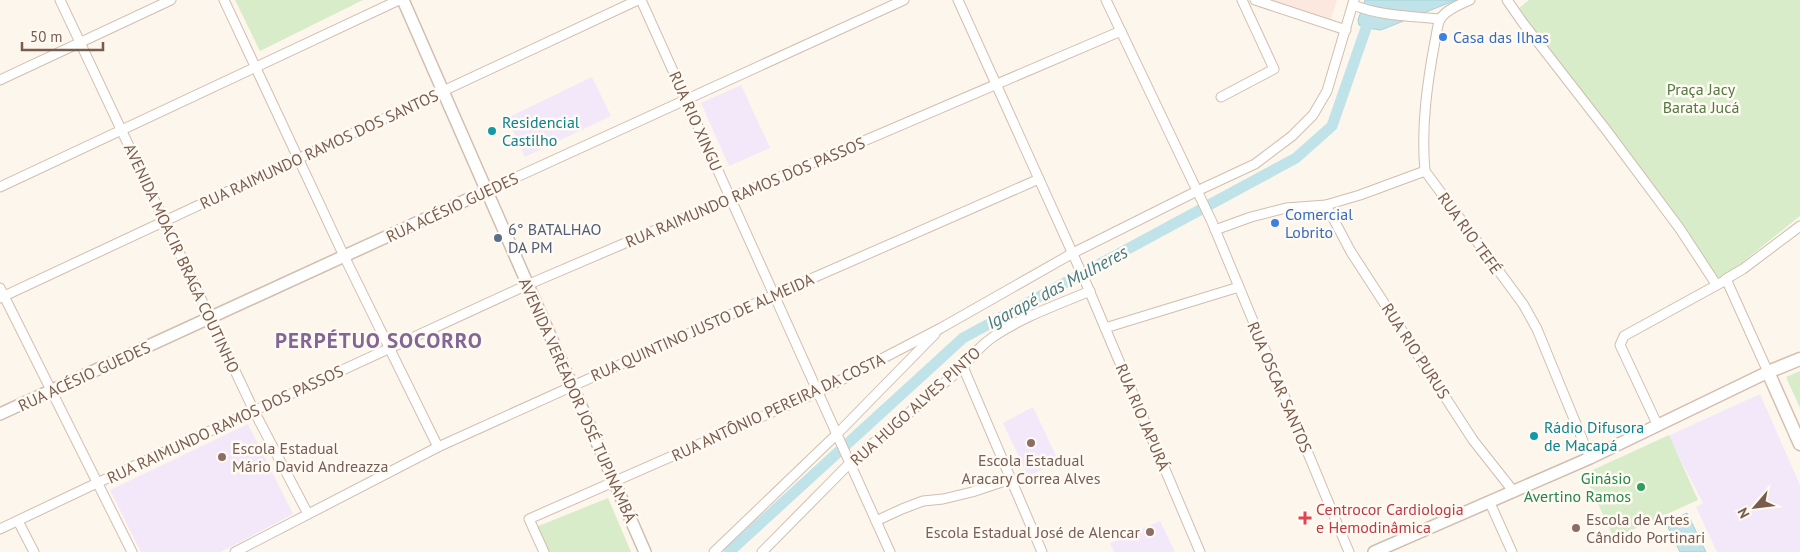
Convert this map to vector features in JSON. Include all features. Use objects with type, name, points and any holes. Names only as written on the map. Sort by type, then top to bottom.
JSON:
[{"type":"main road","points":[[1800,359],[1768,372],[1800,444]]},
{"type":"street","name":"AVENIDA MOACIR BRAGA COUTINHO","points":[[60,0],[254,411],[308,514]]},
{"type":"street","points":[[0,80],[171,0]]},
{"type":"street","points":[[224,0],[388,349],[438,447]]},
{"type":"street","points":[[0,187],[399,0]]},
{"type":"street","name":"AVENIDA VEREADOR JOSÉ TUPINAMBÁ","points":[[403,0],[645,552]]},
{"type":"street","name":"RUA RAIMUNDO RAMOS DOS SANTOS","points":[[1,294],[164,221],[639,0]]},
{"type":"street","name":"RUA RIO XINGU","points":[[639,0],[849,462]]},
{"type":"street","name":"RUA ACÉSIO GUEDES","points":[[0,414],[904,0]]},
{"type":"street","points":[[958,0],[1073,255]]},
{"type":"street","points":[[1106,0],[1196,190]]},
{"type":"street","points":[[1221,97],[1274,69],[1242,0]]},
{"type":"street","points":[[1249,14],[1254,0],[1346,30]]},
{"type":"street","points":[[1353,2],[1364,10],[1388,15],[1440,18],[1470,0]]},
{"type":"street","points":[[1507,0],[1680,229],[1716,284]]},
{"type":"street","name":"RUA ANTÔNIO PEREIRA DA COSTA","points":[[544,552],[529,520],[818,392],[941,328],[1196,190],[1255,164],[1292,136],[1313,115],[1327,91],[1353,2]]},
{"type":"street","points":[[1213,226],[1286,208],[1326,205],[1425,172],[1423,148],[1424,120],[1431,63],[1440,18]]},
{"type":"street","name":"RUA RAIMUNDO RAMOS DOS PASSOS","points":[[0,529],[527,285],[1121,31]]},
{"type":"street","name":"RUA RIO TEFÉ","points":[[1425,172],[1523,304],[1537,329],[1590,458]]},
{"type":"street","name":"RUA QUINTINO JUSTO DE ALMEIDA","points":[[235,552],[438,447],[774,295],[1039,179]]},
{"type":"street","name":"RUA OSCAR SANTOS","points":[[1196,190],[1239,287],[1349,552]]},
{"type":"street","name":"RUA RIO PURUS","points":[[1326,205],[1351,252],[1468,432],[1514,492]]},
{"type":"street","points":[[1658,426],[1620,345],[1624,336],[1726,280],[1800,226]]},
{"type":"street","name":"RUA RIO JAPURÁ","points":[[1073,255],[1200,552]]},
{"type":"street","points":[[1374,552],[1590,458],[1768,372],[1726,280]]},
{"type":"street","name":"RUA HUGO ALVES PINTO","points":[[762,552],[849,462],[963,367],[977,350],[991,338],[1010,326],[1088,287]]},
{"type":"street","points":[[1105,328],[1239,287]]},
{"type":"street","points":[[1,294],[132,552]]},
{"type":"street","name":"RUA HUGO ALVES PINTO","points":[[714,552],[837,434],[941,328]]},
{"type":"street","points":[[963,367],[1042,552]]},
{"type":"street","points":[[849,462],[890,552]]},
{"type":"street","points":[[876,521],[923,501],[943,499],[972,492],[1011,479]]},
{"type":"street","points":[[1490,503],[1512,552]]},
{"type":"street","points":[[18,521],[34,552]]},
{"type":"shaded area","points":[[1262,0],[1337,0],[1329,24]]},
{"type":"shaded area","points":[[592,77],[611,116],[525,157],[507,118]]},
{"type":"shaded area","points":[[741,85],[770,148],[729,166],[701,103]]},
{"type":"shaded area","points":[[1760,394],[1800,485],[1800,552],[1717,552],[1696,507],[1703,503],[1668,436]]},
{"type":"shaded area","name":"Escola Estadual Aracary Correa Alves","points":[[1033,407],[1059,462],[1028,476],[1003,423]]},
{"type":"shaded area","name":"Escola Estadual Mário David Andreazza","points":[[248,424],[293,514],[221,552],[141,552],[110,490]]},
{"type":"shaded area","name":"Escola Estadual José de Alencar","points":[[1160,521],[1175,552],[1114,552],[1110,543]]},
{"type":"green space","points":[[235,0],[363,0],[260,51]]},
{"type":"green space","name":"Praça Jacy Barata Jucá","points":[[1529,0],[1800,0],[1800,216],[1729,273],[1712,281],[1677,224],[1514,12]]},
{"type":"green space","points":[[1800,371],[1800,408],[1786,377]]},
{"type":"green space","name":"Ginásio Avertino Ramos","points":[[1669,435],[1698,500],[1614,538],[1584,474]]},
{"type":"green space","points":[[608,498],[631,552],[547,552],[536,527]]},
{"type":"water","points":[[1365,0],[1456,0],[1381,30],[1359,25],[1358,20]]},
{"type":"water","points":[[1687,513],[1706,552],[1680,552],[1666,523]]},
{"type":"waterway","name":"Igarapé das Mulheres","points":[[729,552],[963,338],[1296,158],[1332,126],[1366,28]]},
{"type":"place","name":"Casa das Ilhas","points":[[1443,37]]},
{"type":"place","name":"Residencial Castilho","points":[[492,131]]},
{"type":"place","name":"Comercial Lobrito","points":[[1275,223]]},
{"type":"place","name":"6° BATALHAO DA PM","points":[[498,238]]},
{"type":"place","name":"Rádio Difusora de Macapá","points":[[1534,436]]},
{"type":"place","name":"Escola Estadual Aracary Correa Alves","points":[[1031,443]]},
{"type":"place","name":"Escola Estadual Mário David Andreazza","points":[[222,457]]},
{"type":"place","name":"Ginásio Avertino Ramos","points":[[1641,487]]},
{"type":"place","name":"Centrocor Cardiologia e Hemodinâmica","points":[[1305,518]]},
{"type":"place","name":"Escola de Artes Cândido Portinari","points":[[1576,528]]},
{"type":"place","name":"Escola Estadual José de Alencar","points":[[1150,532]]},
{"type":"district","name":"PERPÉTUO SOCORRO","points":[[379,340]]}]
